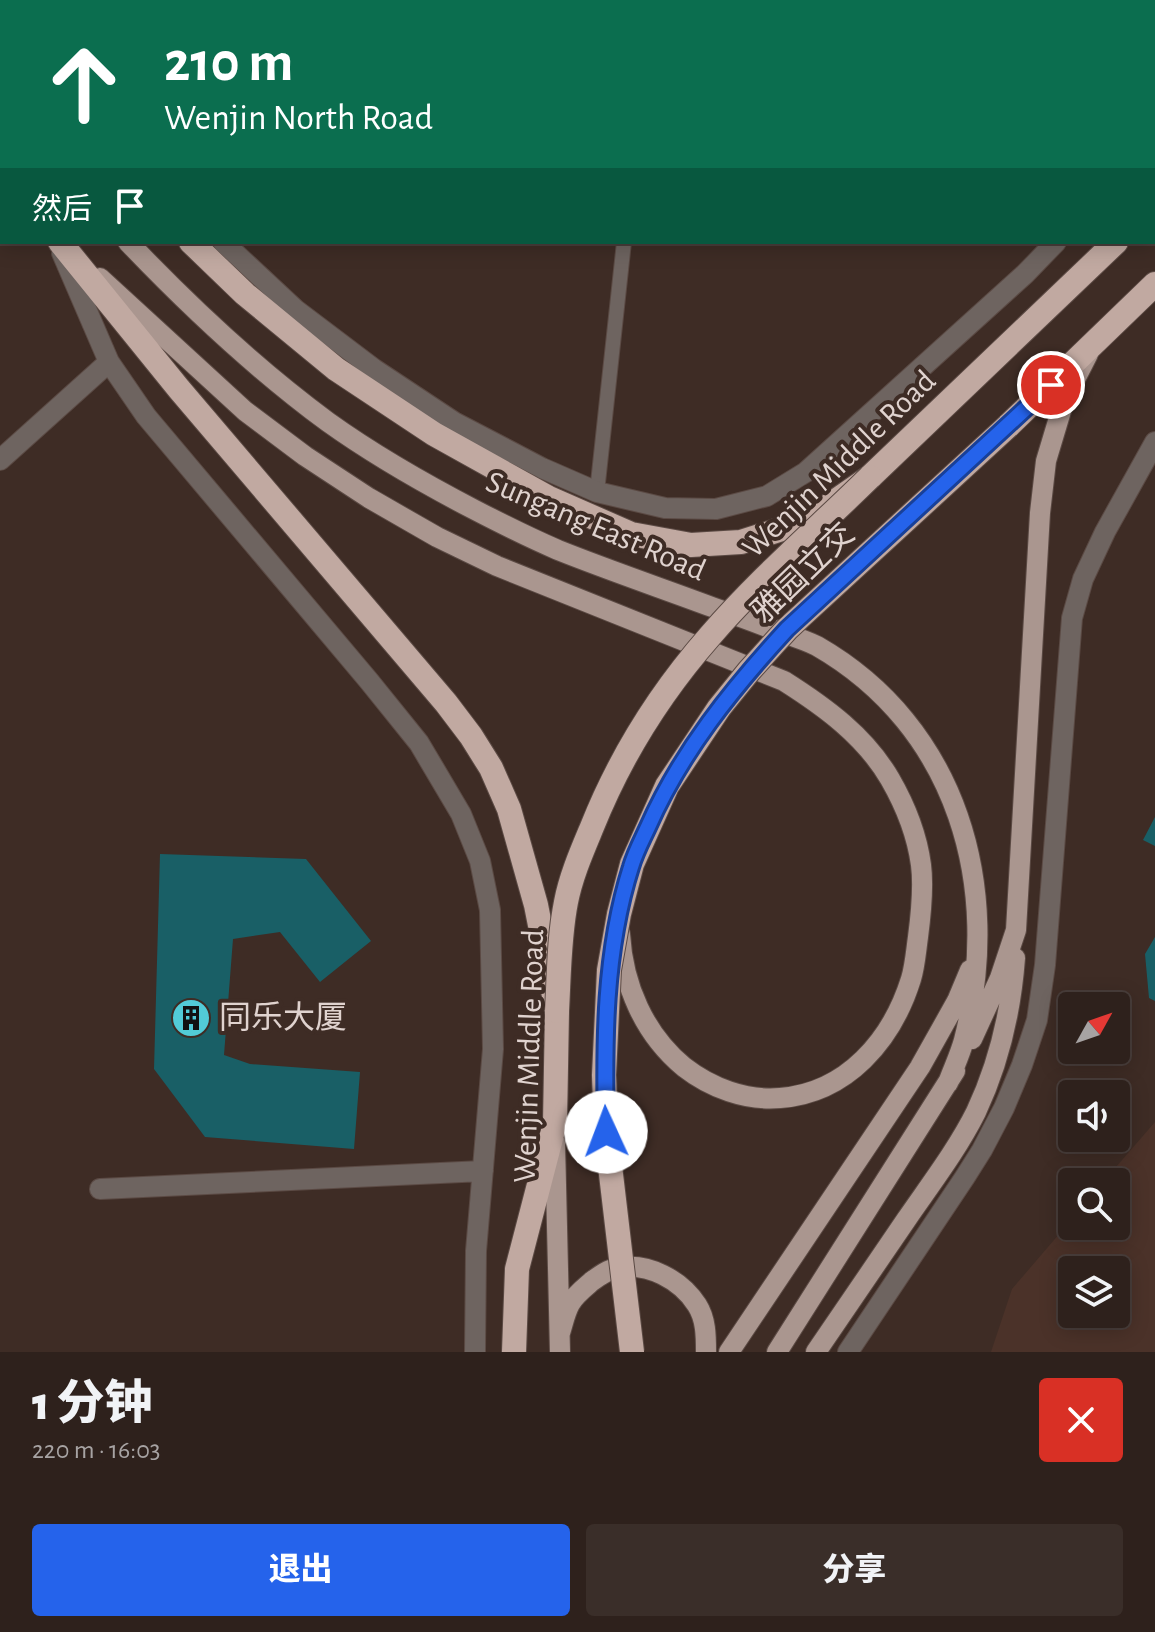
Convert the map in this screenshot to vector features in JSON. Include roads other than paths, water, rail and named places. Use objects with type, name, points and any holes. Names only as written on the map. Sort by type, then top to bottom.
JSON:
[{"type":"highway","points":[[61,244],[471,736],[491,768],[509,809],[536,905],[557,1011]]},
{"type":"highway","points":[[193,244],[245,294],[336,369],[434,434],[549,498],[631,534],[691,545],[741,542],[788,527],[827,507],[870,477]]},
{"type":"highway","name":"Wenjin Middle Road","points":[[555,1123],[557,1011],[566,902],[581,854],[622,758],[679,673],[744,599],[1114,244]]},
{"type":"highway","name":"雅园立交","points":[[632,1352],[606,1132],[604,1075],[609,970],[632,864],[667,786],[719,708],[787,629],[1008,426],[1155,284]]},
{"type":"highway","points":[[514,1352],[517,1269],[555,1123]]},
{"type":"main road","points":[[61,244],[245,411],[369,498],[437,537],[497,566],[784,681],[823,706],[862,741],[890,779],[911,823],[921,865],[922,913],[912,976],[899,1013],[879,1043],[856,1068],[831,1084],[798,1097],[766,1099],[732,1093],[697,1077],[670,1055],[649,1029],[636,1005],[621,953],[619,914]]},
{"type":"main road","name":"Sungang East Road","points":[[130,244],[205,320],[272,378],[330,423],[401,469],[475,510],[556,549],[814,644],[863,677],[903,718],[933,759],[954,801],[969,852],[976,901],[977,952],[973,998],[963,1043],[948,1083]]},
{"type":"main road","points":[[816,1352],[975,1113],[1005,1032],[1012,993],[1040,513],[1046,461],[1064,401],[1094,343]]},
{"type":"main road","points":[[777,1352],[948,1083],[987,1009],[1016,930]]},
{"type":"main road","points":[[729,1352],[920,1067],[957,1001],[977,952]]},
{"type":"main road","name":"Wenjin Middle Road","points":[[555,1123],[560,1343]]},
{"type":"main road","points":[[560,1343],[570,1304],[584,1288],[616,1268],[638,1266],[662,1274],[683,1288],[698,1307],[706,1329],[706,1352]]},
{"type":"street","points":[[60,244],[109,362],[146,416],[419,743],[461,814],[480,861],[490,910],[493,1049],[476,1251],[475,1352]]},
{"type":"street","points":[[225,244],[296,310],[374,369],[454,422],[542,468],[597,492],[665,508],[716,509],[767,496],[806,472],[1025,274],[1054,244]]},
{"type":"street","points":[[0,460],[109,362]]},
{"type":"street","points":[[848,1352],[982,1150],[1022,1065],[1037,1020],[1045,965],[1072,618],[1083,579],[1155,442]]},
{"type":"street","points":[[100,1189],[483,1171]]},
{"type":"lane","points":[[597,492],[624,244]]},
{"type":"place","name":"同乐大厦","points":[[191,1018]]}]
